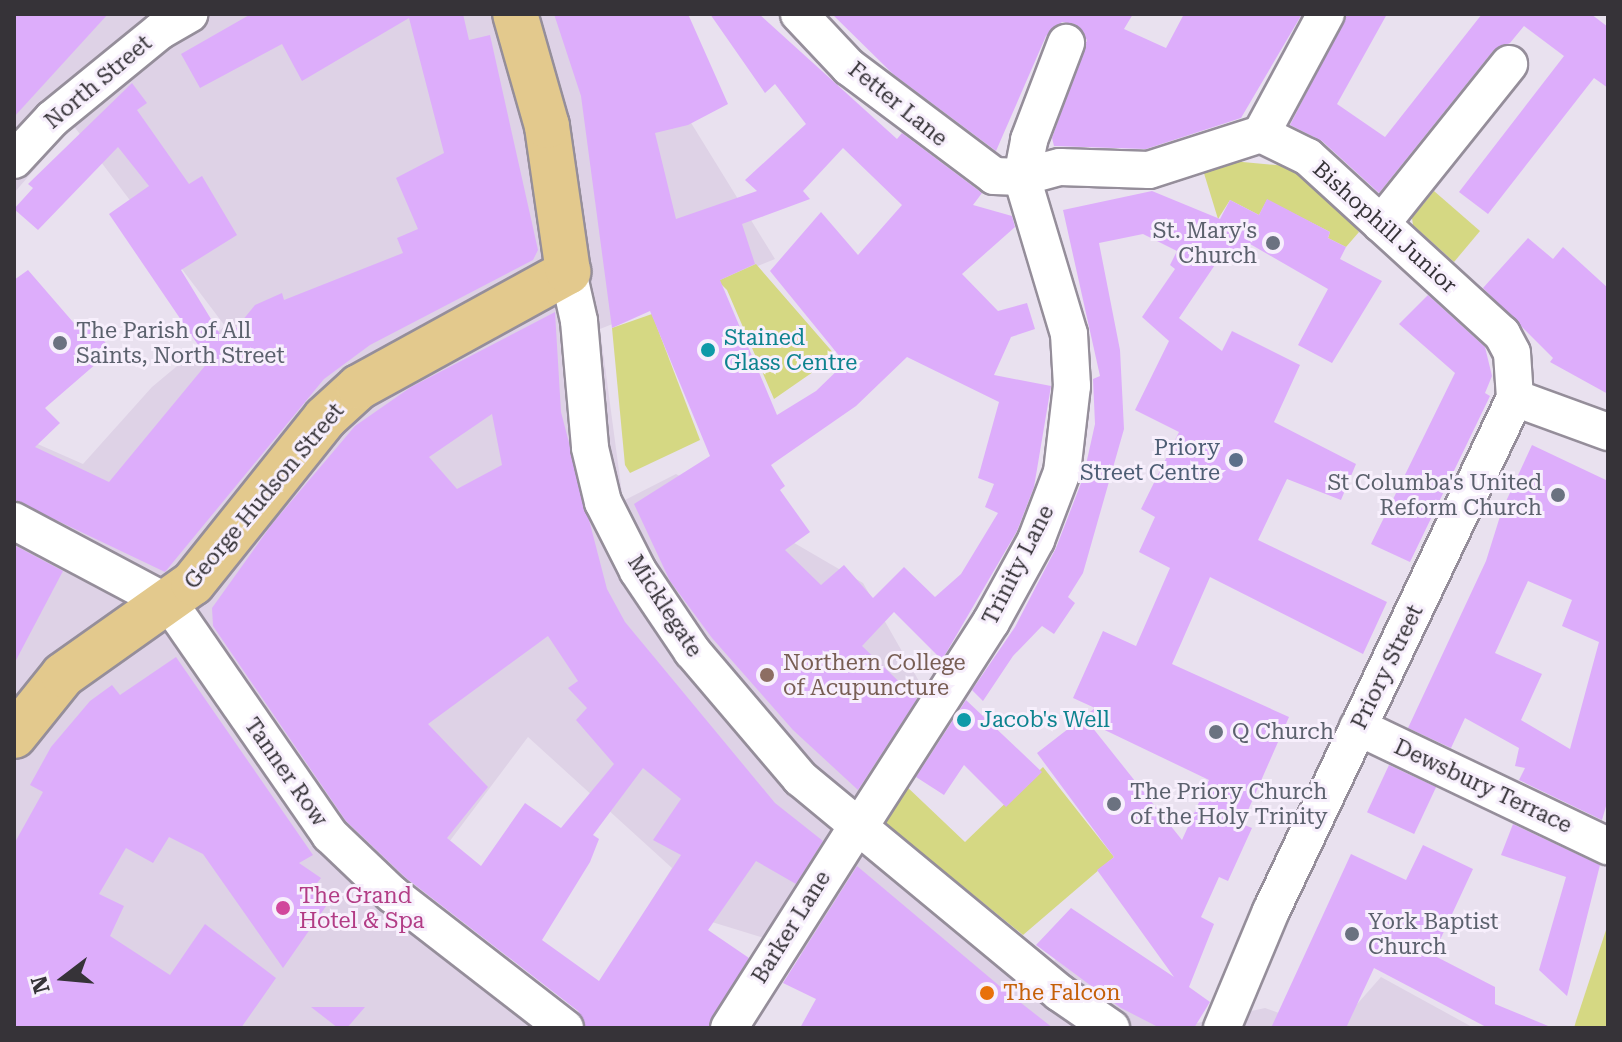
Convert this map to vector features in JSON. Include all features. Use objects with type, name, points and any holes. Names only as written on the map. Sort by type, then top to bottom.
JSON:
[{"type":"main road","name":"Micklegate","points":[[515,14],[547,126],[568,272]]},
{"type":"main road","name":"George Hudson Street","points":[[14,736],[63,675],[170,604],[201,573],[325,418],[359,387],[568,272]]},
{"type":"street","name":"North Street","points":[[14,160],[52,119],[160,31],[190,14]]},
{"type":"street","name":"Fetter Lane","points":[[799,14],[849,67],[940,140],[994,176],[1015,178]]},
{"type":"street","points":[[1015,178],[1060,167],[1149,170],[1261,134],[1326,14]]},
{"type":"street","points":[[1015,178],[1066,43]]},
{"type":"street","points":[[1381,224],[1509,64]]},
{"type":"street","name":"Bishophill Junior","points":[[1261,134],[1308,157],[1502,334],[1512,353],[1515,398]]},
{"type":"street","name":"Trinity Lane","points":[[857,829],[921,736],[1036,540],[1062,472],[1072,386],[1069,334],[1015,178]]},
{"type":"street","name":"Micklegate","points":[[568,272],[579,321],[594,468],[603,502],[638,571],[692,651],[800,778],[857,829],[1111,1028]]},
{"type":"street","points":[[1515,398],[1608,432]]},
{"type":"street","name":"Priory Street","points":[[1222,1028],[1358,727],[1515,398]]},
{"type":"street","name":"Tanner Row","points":[[14,521],[170,604],[330,835],[392,894],[565,1028]]},
{"type":"street","name":"Dewsbury Terrace","points":[[1358,727],[1608,846]]},
{"type":"street","name":"Barker Lane","points":[[729,1028],[857,829]]},
{"type":"shaded area","points":[[14,14],[624,14],[775,259],[600,329],[623,501],[676,474],[863,583],[940,718],[882,821],[1054,961],[1074,940],[1197,1023],[1265,1008],[1321,1028],[922,1028],[787,945],[650,903],[672,868],[528,737],[407,898],[585,1028],[14,1028],[14,448],[24,438],[83,464],[152,387],[225,326],[73,125],[14,193]]},
{"type":"shaded area","points":[[1381,977],[1474,1028],[1336,1028]]},
{"type":"green space","points":[[1232,161],[1287,166],[1318,184],[1359,232],[1346,247],[1328,238],[1330,232],[1267,200],[1259,215],[1230,200],[1218,219],[1203,170]]},
{"type":"green space","points":[[1434,191],[1480,231],[1454,262],[1413,225],[1412,218]]},
{"type":"green space","points":[[756,264],[836,356],[774,399],[727,290],[718,281]]},
{"type":"green space","points":[[652,314],[700,440],[630,473],[625,465],[612,328]]},
{"type":"green space","points":[[1043,767],[1114,857],[1023,935],[882,821],[904,784],[965,842]]},
{"type":"green space","points":[[1608,924],[1608,1028],[1574,1028],[1576,1021]]},
{"type":"building","points":[[14,14],[108,14],[14,117]]},
{"type":"building","points":[[251,14],[463,14],[469,40],[490,35],[538,250],[533,260],[370,345],[324,379],[165,572],[14,500],[14,280],[28,270],[79,329],[87,322],[112,350],[45,408],[60,423],[35,447],[109,482],[209,361],[109,214],[149,186],[118,147],[38,230],[14,209],[33,188],[28,184],[132,83],[147,103],[137,110],[189,184],[202,176],[237,235],[181,270],[225,342],[255,305],[282,293],[284,300],[403,253],[397,238],[418,229],[396,178],[444,153],[409,18],[302,81],[282,44],[200,88],[181,54]]},
{"type":"building","points":[[554,14],[688,14],[728,104],[688,125],[655,133],[676,219],[757,191],[745,180],[806,124],[775,84],[765,93],[710,14],[759,14],[897,139],[902,133],[982,193],[973,205],[1012,216],[1015,227],[962,274],[998,311],[1027,303],[1035,329],[1011,337],[994,375],[1051,386],[1034,487],[1017,531],[942,660],[894,612],[862,646],[917,699],[858,790],[793,730],[712,638],[670,581],[634,504],[710,456],[650,311],[612,328],[581,96]],"holes":[[[843,148],[902,205],[858,255],[821,212],[770,271],[845,363],[816,391],[777,415],[720,280],[755,264],[742,224],[810,199],[803,191]],[[907,357],[999,402],[978,478],[994,484],[985,507],[998,513],[961,574],[935,597],[904,567],[873,598],[844,565],[821,585],[785,550],[810,532],[780,490],[785,486],[771,465],[856,406]]]},
{"type":"building","points":[[832,14],[1133,14],[1124,29],[1166,48],[1184,14],[1302,14],[1241,118],[1146,149],[1054,146],[1052,138],[1087,40],[1074,24],[1062,22],[1046,36],[996,151],[893,74]]},
{"type":"building","points":[[1347,14],[1387,14],[1337,104],[1385,137],[1482,14],[1591,14],[1608,27],[1608,88],[1594,78],[1488,214],[1459,192],[1564,56],[1524,26],[1510,43],[1493,51],[1379,193],[1322,141],[1290,125]]},
{"type":"building","points":[[1152,191],[1220,219],[1230,200],[1259,215],[1267,199],[1330,232],[1328,238],[1346,247],[1340,259],[1382,281],[1332,363],[1298,345],[1328,289],[1250,244],[1242,259],[1225,250],[1179,318],[1222,351],[1232,331],[1300,365],[1274,422],[1356,464],[1341,500],[1287,479],[1258,540],[1387,602],[1363,654],[1210,577],[1172,664],[1289,717],[1242,824],[1252,828],[1228,881],[1219,877],[1201,917],[1214,924],[1189,987],[1210,1002],[1194,1028],[1160,1028],[1121,1008],[1036,945],[1071,908],[1174,977],[1097,870],[1114,857],[1037,753],[1095,708],[1073,698],[1103,631],[1136,646],[1170,568],[1139,552],[1155,517],[1141,509],[1179,432],[1135,410],[1169,341],[1142,317],[1175,269],[1170,265],[1177,251],[1143,234],[1099,243],[1120,350],[1124,429],[1083,573],[1068,597],[1075,603],[1054,634],[1042,626],[1013,656],[983,701],[972,690],[1015,627],[1056,548],[1083,478],[1095,424],[1093,379],[1100,376],[1063,210]],"holes":[[[1088,722],[1209,780],[1182,840]]]},
{"type":"building","points":[[1528,238],[1553,259],[1563,247],[1608,288],[1608,394],[1550,362],[1553,358],[1483,288]]},
{"type":"building","points":[[1428,295],[1485,347],[1492,376],[1485,393],[1490,396],[1410,562],[1371,544],[1455,373],[1399,324]]},
{"type":"building","points":[[555,312],[561,412],[607,589],[625,622],[775,803],[823,841],[796,884],[756,861],[708,930],[749,958],[708,1028],[586,1028],[578,1011],[406,878],[346,821],[213,626],[212,608],[272,524],[355,426],[411,387]],"holes":[[[492,414],[502,465],[457,489],[429,457]],[[548,636],[578,681],[568,688],[587,708],[576,720],[614,764],[561,828],[525,803],[481,866],[447,838],[488,787],[428,724]],[[643,768],[681,799],[653,840],[681,855],[599,981],[542,940],[590,862],[599,839],[593,835]]]},
{"type":"building","points":[[1532,445],[1608,481],[1608,799],[1602,820],[1519,780],[1525,768],[1515,766],[1519,748],[1465,718],[1451,748],[1408,728],[1486,561],[1502,510]],"holes":[[[1528,581],[1572,600],[1562,626],[1599,642],[1570,749],[1521,720],[1542,674],[1495,653]]]},
{"type":"building","points":[[14,545],[63,571],[14,664]]},
{"type":"building","points":[[176,657],[313,855],[299,863],[321,878],[314,887],[331,899],[283,968],[203,854],[169,837],[153,863],[126,848],[99,894],[124,906],[110,936],[170,975],[205,924],[276,978],[241,1028],[14,1028],[14,844],[43,792],[30,785],[51,747],[90,701],[112,685],[120,695]]},
{"type":"building","points":[[966,700],[1042,772],[1006,807],[964,765],[944,795],[916,777]]},
{"type":"building","points":[[1389,765],[1436,787],[1414,834],[1367,812]]},
{"type":"building","points":[[1513,824],[1600,865],[1567,996],[1539,970],[1566,877],[1501,855]]},
{"type":"building","points":[[1423,845],[1473,869],[1433,955],[1495,987],[1495,1004],[1553,1028],[1488,1028],[1374,968],[1346,1028],[1271,1028],[1351,854],[1406,880]]},
{"type":"building","points":[[857,866],[1053,1028],[800,1028],[816,999],[783,983]]},
{"type":"building","points":[[311,1007],[365,1007],[347,1028],[338,1028]]},
{"type":"place","name":"St. Mary's Church","points":[[1273,243]]},
{"type":"place","name":"The Parish of All Saints, North Street","points":[[60,343]]},
{"type":"place","name":"Stained Glass Centre","points":[[708,350]]},
{"type":"place","name":"Priory Street Centre","points":[[1236,460]]},
{"type":"place","name":"St Columba's United Reform Church","points":[[1558,495]]},
{"type":"place","name":"Northern College of Acupuncture","points":[[767,675]]},
{"type":"place","name":"Jacob's Well","points":[[964,720]]},
{"type":"place","name":"Q Church","points":[[1216,732]]},
{"type":"place","name":"The Priory Church of the Holy Trinity","points":[[1114,804]]},
{"type":"place","name":"The Grand Hotel & Spa","points":[[283,908]]},
{"type":"place","name":"York Baptist Church","points":[[1352,934]]},
{"type":"place","name":"The Falcon","points":[[987,993]]}]
